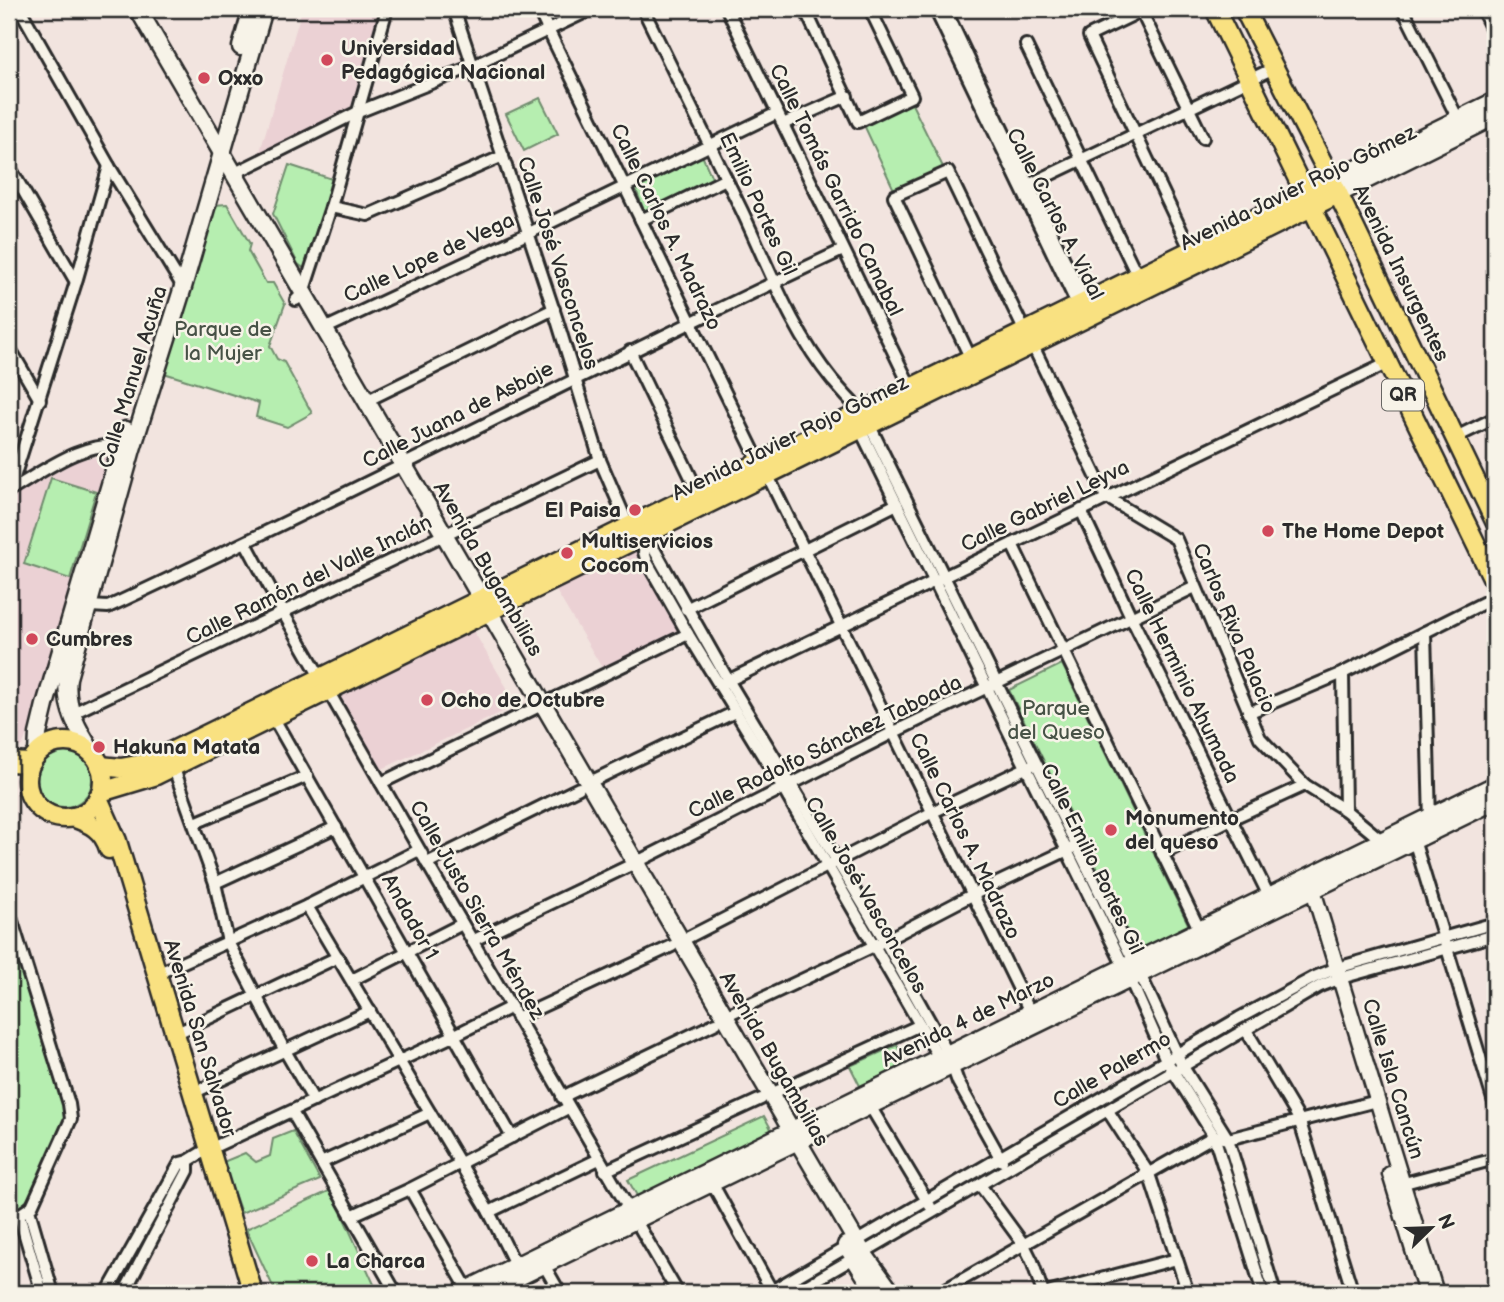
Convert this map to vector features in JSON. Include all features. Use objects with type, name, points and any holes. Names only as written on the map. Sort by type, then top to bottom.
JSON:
[{"type":"main road","name":"Avenida Bugambilias","points":[[127,9],[300,297],[855,1250],[877,1293]]},
{"type":"main road","name":"Avenida Bugambilias","points":[[138,9],[215,153],[233,174],[300,297],[324,329],[366,401],[398,467]]},
{"type":"main road","name":"Calle Manuel Acuña","points":[[34,759],[45,705],[179,282],[253,9]]},
{"type":"main road","name":"Calle Manuel Acuña","points":[[215,153],[264,9]]},
{"type":"main road","name":"QR","points":[[1215,9],[1495,583]]},
{"type":"main road","name":"Avenida Insurgentes","points":[[1246,9],[1495,521]]},
{"type":"main road","name":"Avenida Javier Rojo Gómez","points":[[1335,188],[1495,101]]},
{"type":"main road","name":"Avenida Javier Rojo Gómez","points":[[860,417],[1029,338],[1083,309],[1309,200],[1495,116]]},
{"type":"main road","name":"Avenida Javier Rojo Gómez","points":[[1083,309],[1138,276],[1309,200]]},
{"type":"main road","name":"Avenida Javier Rojo Gómez","points":[[100,795],[480,608],[639,535],[911,388],[971,359],[1029,338]]},
{"type":"main road","name":"Calle Manuel Acuña","points":[[97,761],[71,714],[67,695],[68,678],[90,606],[126,448]]},
{"type":"main road","name":"Avenida Javier Rojo Gómez","points":[[639,535],[698,492],[763,468]]},
{"type":"main road","name":"Avenida Javier Rojo Gómez","points":[[97,761],[121,768],[151,769],[173,766],[273,717],[325,684]]},
{"type":"main road","points":[[58,742],[71,742],[84,747],[97,761],[103,775],[100,795],[92,807],[72,817],[60,817],[49,814],[32,798],[27,775],[34,759],[45,747],[58,742]]},
{"type":"main road","points":[[9,762],[34,759]]},
{"type":"main road","points":[[9,776],[17,778],[28,788]]},
{"type":"main road","name":"Avenida 4 de Marzo","points":[[486,1293],[544,1265],[632,1215],[1431,824],[1495,785]]},
{"type":"main road","name":"Avenida San Salvador","points":[[100,795],[117,841],[193,1093],[200,1154],[253,1293]]},
{"type":"main road","name":"Avenida 4 de Marzo","points":[[1387,846],[1414,840],[1431,824],[1495,801]]},
{"type":"main road","name":"Avenida San Salvador","points":[[72,817],[90,823],[100,830],[108,845],[243,1293]]},
{"type":"main road","name":"Avenida 4 de Marzo","points":[[1203,936],[1269,897],[1307,885]]},
{"type":"main road","name":"Avenida 4 de Marzo","points":[[464,1291],[632,1215],[712,1183],[790,1138],[870,1106],[946,1062]]},
{"type":"main road","name":"Avenida Bugambilias","points":[[855,1250],[892,1293]]},
{"type":"street","points":[[20,9],[109,166],[179,282]]},
{"type":"street","points":[[300,297],[331,207],[387,9]]},
{"type":"street","name":"Calle José Vasconcelos","points":[[454,9],[554,309],[600,460],[639,535],[647,562],[688,634],[723,683],[787,785],[1008,1169]]},
{"type":"street","name":"Calle Carlos A. Madrazo","points":[[538,9],[1033,1019]]},
{"type":"street","points":[[233,174],[358,112],[473,66],[592,9]]},
{"type":"street","name":"Emilio Portes Gil","points":[[643,9],[711,146],[773,283],[800,333],[860,417]]},
{"type":"street","name":"Calle Tomás Garrido Canabal","points":[[727,9],[911,388]]},
{"type":"street","points":[[805,9],[858,122],[912,96],[870,9]]},
{"type":"street","name":"Calle Carlos A. Vidal","points":[[935,9],[1025,187]]},
{"type":"street","name":"Calle Carlos A. Vidal","points":[[945,9],[1083,309]]},
{"type":"street","points":[[1403,9],[1458,119]]},
{"type":"street","points":[[1482,9],[1495,36]]},
{"type":"street","points":[[1191,251],[1089,36],[1141,11],[1203,138]]},
{"type":"street","points":[[1026,45],[1138,276]]},
{"type":"street","points":[[1025,187],[1275,68]]},
{"type":"street","points":[[783,124],[847,96]]},
{"type":"street","name":"Calle Lope de Vega","points":[[324,329],[777,113]]},
{"type":"street","points":[[331,207],[368,215],[503,156]]},
{"type":"street","points":[[9,166],[76,282]]},
{"type":"street","points":[[9,491],[40,400],[109,166]]},
{"type":"street","points":[[971,359],[894,196],[948,172],[1106,497]]},
{"type":"street","points":[[642,220],[726,179]]},
{"type":"street","name":"Calle Juana de Asbaje","points":[[90,606],[108,607],[246,543],[630,351],[843,250]]},
{"type":"street","points":[[366,401],[554,309]]},
{"type":"street","points":[[9,347],[40,400]]},
{"type":"street","points":[[630,351],[698,492]]},
{"type":"street","name":"Calle Gabriel Leyva","points":[[723,683],[1388,363]]},
{"type":"street","name":"Calle Emilio Portes Gil","points":[[860,417],[897,504],[939,579]]},
{"type":"street","name":"Calle Emilio Portes Gil","points":[[860,417],[1132,971]]},
{"type":"street","points":[[1454,438],[1495,418]]},
{"type":"street","points":[[9,491],[78,452],[126,448]]},
{"type":"street","name":"Calle Ramón del Valle Inclán","points":[[71,714],[600,460]]},
{"type":"street","name":"Carlos Riva Palacio","points":[[1106,497],[1176,539],[1260,738],[1305,785],[1345,810],[1387,846]]},
{"type":"street","points":[[686,609],[897,504]]},
{"type":"street","name":"Calle Herminio Ahumada","points":[[1081,509],[1269,897]]},
{"type":"street","name":"Calle José Vasconcelos","points":[[639,535],[655,551],[723,683],[735,712],[787,785]]},
{"type":"street","name":"Calle Justo Sierra Méndez","points":[[246,543],[419,850],[678,1293]]},
{"type":"street","points":[[1012,544],[1203,936]]},
{"type":"street","name":"Calle Rodolfo Sánchez Taboada","points":[[472,941],[892,733],[1195,587]]},
{"type":"street","points":[[1248,713],[1343,673],[1495,597]]},
{"type":"street","points":[[1425,632],[1431,824]]},
{"type":"street","points":[[382,783],[688,634]]},
{"type":"street","points":[[1343,673],[1345,810]]},
{"type":"street","points":[[427,863],[735,712]]},
{"type":"street","name":"Andador 1","points":[[273,717],[512,1136]]},
{"type":"street","points":[[173,766],[215,883],[228,942],[314,1101]]},
{"type":"street","points":[[517,1018],[676,944],[933,812],[1031,766]]},
{"type":"street","points":[[195,823],[307,776]]},
{"type":"street","points":[[1162,854],[1305,785]]},
{"type":"street","points":[[215,883],[336,827]]},
{"type":"street","points":[[1414,840],[1495,1106]]},
{"type":"street","points":[[562,1097],[1072,848]]},
{"type":"street","points":[[157,974],[307,906],[419,850]]},
{"type":"street","name":"Calle Isla Cancún","points":[[1307,885],[1398,1185],[1426,1293]]},
{"type":"street","points":[[307,906],[489,1212],[516,1266]]},
{"type":"street","points":[[9,911],[14,951],[69,1104],[71,1119],[32,1206],[19,1213]]},
{"type":"street","name":"Calle Palermo","points":[[1446,943],[1495,923]]},
{"type":"street","points":[[352,980],[462,924]]},
{"type":"street","name":"Calle Palermo","points":[[794,1293],[926,1200],[1239,1018],[1335,974],[1446,943],[1495,935]]},
{"type":"street","name":"Calle José Vasconcelos","points":[[879,942],[920,1025],[946,1062]]},
{"type":"street","points":[[175,1034],[338,957]]},
{"type":"street","points":[[1132,971],[1177,1054],[1178,1070],[1214,1136],[1263,1293]]},
{"type":"street","points":[[1132,971],[1166,1060],[1178,1070],[1228,1139],[1275,1293]]},
{"type":"street","name":"Calle Palermo","points":[[771,1292],[934,1212],[1246,1030],[1335,974]]},
{"type":"street","name":"Calle Isla Cancún","points":[[1335,974],[1369,1103],[1436,1293]]},
{"type":"street","points":[[107,1293],[180,1163],[511,1007]]},
{"type":"street","points":[[193,1093],[370,1011]]},
{"type":"street","points":[[606,1171],[920,1025]]},
{"type":"street","points":[[1246,1030],[1298,1119],[1353,1293]]},
{"type":"street","points":[[939,1293],[1214,1136],[1228,1139],[1369,1103]]},
{"type":"street","points":[[870,1106],[934,1212]]},
{"type":"street","points":[[351,1216],[410,1189],[568,1108]]},
{"type":"street","points":[[1108,1111],[1149,1174],[1188,1293]]},
{"type":"street","points":[[292,1112],[397,1293]]},
{"type":"street","points":[[323,1163],[430,1113]]},
{"type":"street","points":[[124,1293],[188,1171],[200,1154]]},
{"type":"street","points":[[489,1212],[598,1159]]},
{"type":"street","points":[[1398,1185],[1495,1159]]},
{"type":"street","points":[[712,1183],[771,1292]]},
{"type":"street","points":[[980,1185],[1024,1245],[1045,1293],[1177,1259]]},
{"type":"street","points":[[410,1189],[464,1291]]},
{"type":"street","points":[[19,1213],[42,1293]]},
{"type":"street","points":[[19,1213],[53,1293]]},
{"type":"street","points":[[544,1265],[560,1293]]},
{"type":"shaded area","name":"Universidad Pedagógica Nacional","points":[[302,9],[382,9],[352,111],[259,155]]},
{"type":"shaded area","name":"Cumbres","points":[[109,455],[27,734],[22,746],[9,751],[9,499],[78,460]]},
{"type":"shaded area","name":"Ocho de Octubre","points":[[635,549],[682,632],[604,671],[555,589]]},
{"type":"shaded area","name":"Ocho de Octubre","points":[[473,630],[517,705],[380,770],[336,695]]},
{"type":"green space","points":[[540,98],[558,134],[524,151],[506,114]]},
{"type":"green space","points":[[910,100],[944,169],[895,192],[864,125]]},
{"type":"green space","points":[[701,153],[713,180],[645,213],[635,187]]},
{"type":"green space","points":[[289,165],[335,180],[305,269],[298,264],[273,214]]},
{"type":"green space","name":"Parque de la Mujer","points":[[227,204],[250,244],[248,251],[266,283],[273,283],[285,304],[270,346],[277,359],[284,362],[312,413],[287,427],[256,417],[259,403],[164,373],[214,205]]},
{"type":"green space","points":[[51,478],[96,492],[70,579],[24,564]]},
{"type":"green space","name":"Parque del Queso","points":[[1062,664],[1191,930],[1138,953],[1009,690]]},
{"type":"green space","points":[[58,751],[70,751],[80,755],[88,763],[92,779],[88,795],[80,803],[70,807],[58,807],[48,803],[40,795],[36,785],[36,773],[40,763],[48,755]]},
{"type":"green space","points":[[18,954],[67,1122],[28,1199],[21,1207],[9,1208],[9,955]]},
{"type":"green space","points":[[897,1045],[906,1065],[860,1086],[850,1066]]},
{"type":"green space","points":[[764,1116],[775,1136],[640,1201],[628,1180]]},
{"type":"green space","points":[[293,1131],[320,1180],[241,1213],[223,1162],[245,1153],[256,1162],[270,1156],[273,1139]]},
{"type":"green space","name":"La Charca","points":[[331,1190],[378,1293],[276,1293],[246,1229]]},
{"type":"place","name":"Universidad Pedagógica Nacional","points":[[327,60]]},
{"type":"place","name":"Oxxo","points":[[204,78]]},
{"type":"place","name":"El Paisa","points":[[635,510]]},
{"type":"place","name":"The Home Depot","points":[[1268,531]]},
{"type":"place","name":"Multiservicios Cocom","points":[[567,553]]},
{"type":"place","name":"Cumbres","points":[[32,639]]},
{"type":"place","name":"Ocho de Octubre","points":[[427,700]]},
{"type":"place","name":"Hakuna Matata","points":[[99,747]]},
{"type":"place","name":"Monumento del queso","points":[[1111,830]]},
{"type":"place","name":"La Charca","points":[[312,1261]]}]
